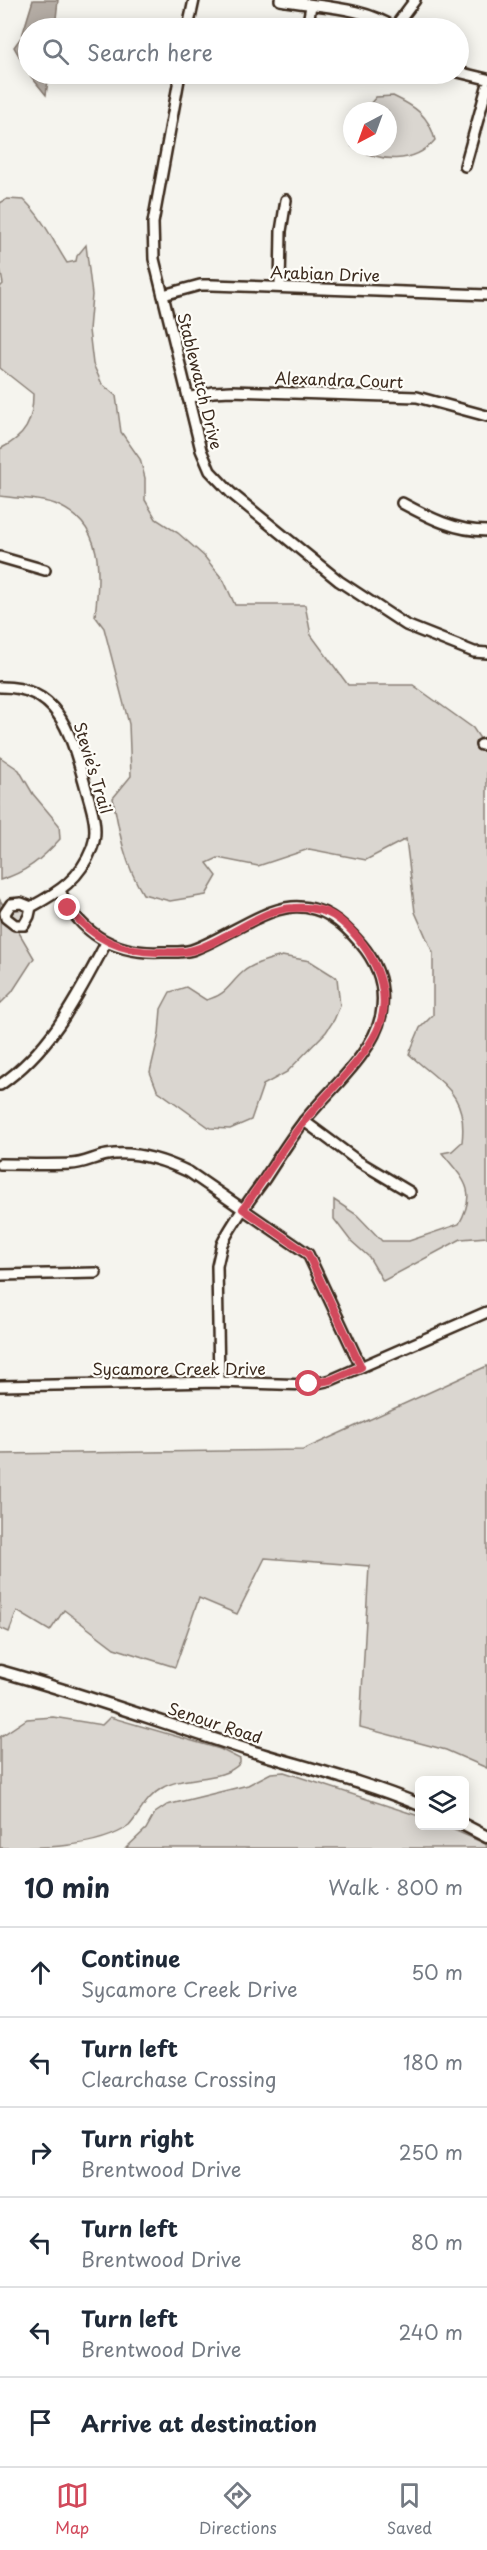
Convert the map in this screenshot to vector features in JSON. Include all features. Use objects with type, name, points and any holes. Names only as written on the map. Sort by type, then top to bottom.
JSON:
[{"type":"street","points":[[190,18],[194,0]]},
{"type":"street","points":[[280,0],[350,10],[375,18]]},
{"type":"street","points":[[402,18],[415,0]]},
{"type":"street","points":[[309,18],[311,6]]},
{"type":"street","points":[[469,74],[487,79]]},
{"type":"street","name":"Stablewatch Drive","points":[[178,84],[153,223],[154,259],[201,450],[210,471],[231,493],[339,581],[406,625],[474,652],[487,653]]},
{"type":"street","points":[[465,166],[487,87]]},
{"type":"street","points":[[280,287],[281,231],[286,200]]},
{"type":"street","name":"Arabian Drive","points":[[163,295],[200,285],[487,295]]},
{"type":"street","name":"Alexandra Court","points":[[188,398],[213,392],[231,391],[417,397],[487,416]]},
{"type":"street","points":[[402,503],[445,524],[462,529],[487,531]]},
{"type":"street","points":[[0,557],[45,570]]},
{"type":"street","name":"Stevie’s Trail","points":[[0,687],[19,688],[44,699],[62,719],[71,736],[95,831],[93,846],[81,870],[60,891],[31,907]]},
{"type":"street","points":[[60,891],[76,918],[87,930],[106,943],[139,952],[190,951],[265,916],[291,907],[314,909],[333,916],[348,929],[368,952],[379,972],[383,1004],[378,1030],[365,1050],[304,1121],[227,1233],[219,1253],[219,1382]]},
{"type":"street","points":[[0,1084],[25,1066],[57,1031],[106,943]]},
{"type":"street","points":[[304,1121],[358,1161],[410,1192]]},
{"type":"street","points":[[0,1164],[73,1164],[108,1155],[140,1155],[170,1163],[189,1172],[308,1254],[361,1367]]},
{"type":"street","points":[[0,1275],[96,1273]]},
{"type":"street","name":"Sycamore Creek Drive","points":[[0,1386],[219,1382],[309,1384],[331,1380],[487,1312]]},
{"type":"street","name":"Senour Road","points":[[0,1671],[104,1701],[189,1732],[375,1788],[415,1803]]},
{"type":"street","points":[[469,1827],[487,1837]]},
{"type":"shaded area","points":[[33,0],[58,0],[56,18],[28,18]]},
{"type":"shaded area","points":[[18,42],[18,54],[14,47]]},
{"type":"shaded area","points":[[37,84],[48,84],[46,95]]},
{"type":"shaded area","points":[[393,96],[420,112],[429,124],[435,140],[427,148],[407,157],[374,156],[397,156],[397,102],[372,102],[376,97]]},
{"type":"shaded area","points":[[7,199],[24,200],[31,207],[67,263],[76,261],[77,256],[86,245],[92,295],[89,330],[93,364],[102,384],[116,396],[121,432],[140,459],[145,478],[145,500],[156,519],[178,533],[204,556],[224,581],[235,605],[305,605],[311,635],[348,685],[413,685],[473,728],[487,749],[487,1237],[461,1239],[383,1281],[369,1257],[350,1240],[334,1219],[334,1200],[357,1215],[382,1241],[409,1241],[459,1224],[465,1212],[468,1194],[462,1178],[442,1153],[452,1151],[462,1142],[461,1111],[450,1091],[409,1054],[420,1028],[433,1015],[433,953],[415,912],[406,839],[366,860],[309,849],[258,866],[218,858],[207,863],[217,876],[206,895],[170,901],[143,894],[127,860],[113,798],[131,776],[129,724],[104,628],[95,616],[98,566],[91,537],[83,524],[71,513],[55,504],[0,496],[0,449],[16,439],[26,427],[32,413],[33,394],[0,368],[0,287],[3,284],[0,268],[0,203]]},
{"type":"shaded area","points":[[0,757],[19,770],[33,794],[59,825],[60,839],[33,864],[0,880]]},
{"type":"shaded area","points":[[0,900],[10,916],[14,908],[26,910],[20,921],[11,919],[34,958],[12,992],[0,1004]]},
{"type":"shaded area","points":[[282,956],[310,961],[337,978],[340,1006],[326,1032],[287,1072],[263,1085],[251,1120],[230,1129],[210,1128],[157,1090],[150,1072],[159,1034],[161,1009],[170,992],[186,987],[206,1000],[213,998],[223,992],[247,969]]},
{"type":"shaded area","points":[[487,1366],[487,1768],[446,1750],[360,1727],[369,1566],[265,1558],[237,1614],[199,1598],[175,1667],[114,1648],[64,1610],[50,1631],[17,1611],[9,1632],[0,1628],[0,1454],[303,1450]]},
{"type":"shaded area","points":[[53,1717],[102,1725],[110,1717],[220,1749],[240,1759],[240,1763],[224,1773],[181,1781],[162,1788],[147,1801],[129,1826],[101,1839],[68,1845],[0,1848],[0,1737],[27,1719]]},
{"type":"shaded area","points":[[284,1772],[415,1815],[415,1830],[454,1830],[486,1844],[487,1848],[126,1848],[146,1829],[155,1813],[167,1805],[248,1785],[271,1773]]},
{"type":"route","points":[[68,908],[87,930],[106,943],[139,952],[190,951],[265,916],[291,907],[314,909],[333,916],[348,929],[368,952],[379,972],[383,1004],[378,1030],[365,1050],[304,1121],[243,1209],[308,1254],[361,1367],[331,1380],[309,1384]]}]
